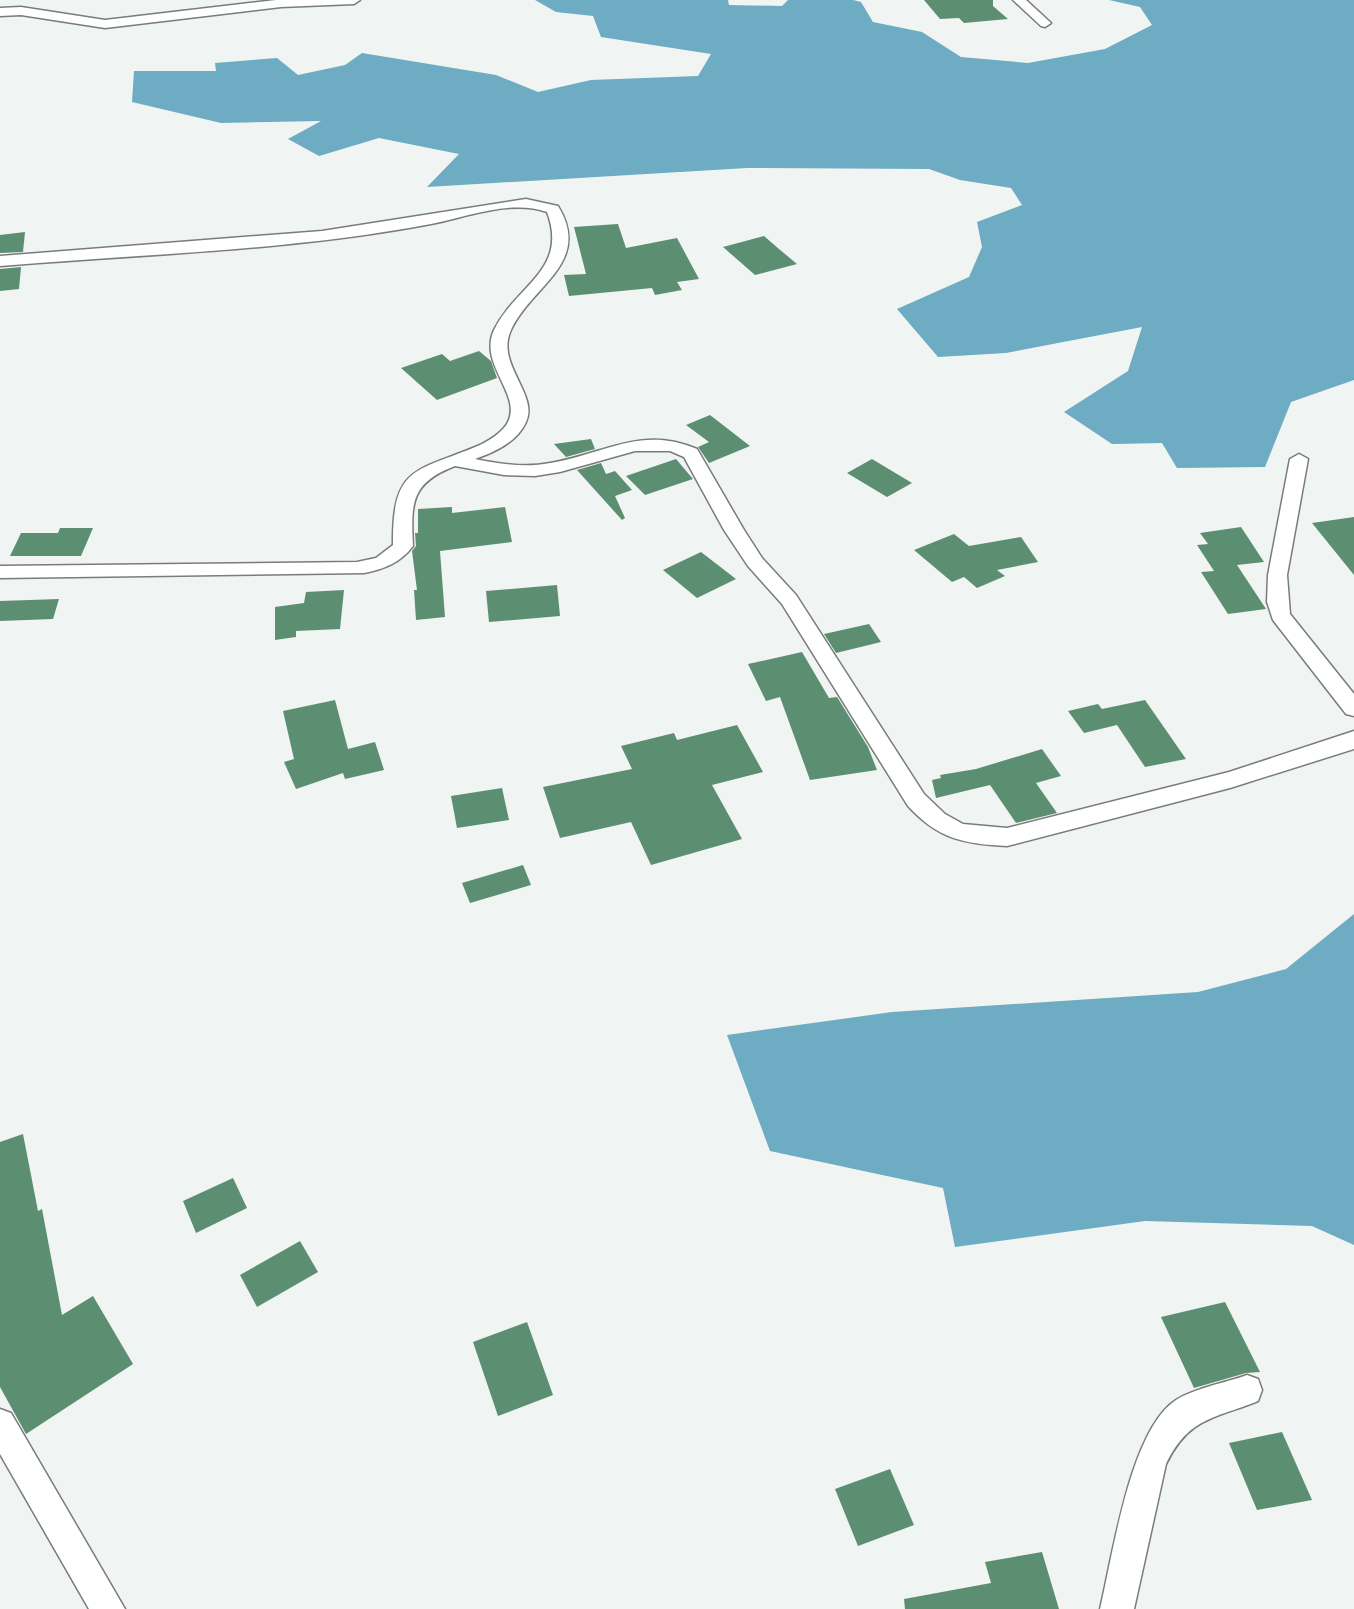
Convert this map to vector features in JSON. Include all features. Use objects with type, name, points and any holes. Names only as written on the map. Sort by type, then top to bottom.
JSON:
[{"type":"street","points":[[0,12],[21,10],[105,24],[281,3],[354,0]]},
{"type":"street","points":[[1019,0],[1045,23]]},
{"type":"street","points":[[0,261],[285,239],[428,220],[507,205],[546,205],[557,216],[563,246],[551,271],[509,320],[498,344],[498,356],[520,409],[518,422],[500,440],[486,448],[421,476],[405,499],[403,546],[392,558],[375,566],[0,572]]},
{"type":"street","points":[[451,461],[536,471],[657,443],[679,445],[691,453],[734,530],[755,562],[789,600],[916,800],[934,821],[951,829],[976,836],[1007,837],[1230,780],[1349,743],[1354,739]]},
{"type":"street","points":[[1299,458],[1281,555],[1276,603],[1280,615],[1354,709]]},
{"type":"street","points":[[1117,1609],[1151,1461],[1165,1432],[1187,1411],[1247,1390]]},
{"type":"street","points":[[0,1424],[108,1609]]},
{"type":"water","points":[[535,0],[728,0],[729,5],[782,6],[788,0],[853,0],[861,2],[873,22],[922,32],[961,57],[1028,63],[1105,49],[1152,25],[1140,7],[1109,0],[1354,0],[1354,380],[1291,402],[1265,467],[1177,468],[1162,443],[1112,444],[1064,412],[1128,371],[1142,327],[1006,353],[938,357],[897,309],[969,277],[982,247],[977,222],[1022,205],[1011,188],[960,180],[929,169],[747,168],[427,187],[459,154],[379,138],[319,156],[288,139],[321,121],[221,123],[132,102],[134,71],[216,71],[215,63],[277,58],[298,75],[345,65],[362,53],[496,75],[538,92],[591,80],[698,76],[711,54],[601,37],[593,16],[556,12]]},
{"type":"water","points":[[1354,914],[1354,1245],[1312,1226],[1145,1221],[955,1247],[943,1188],[770,1151],[727,1035],[892,1012],[1198,992],[1286,969]]},
{"type":"building","points":[[924,0],[993,0],[993,6],[1008,19],[964,23],[959,18],[940,19]]},
{"type":"building","points":[[618,224],[626,248],[677,238],[699,279],[677,282],[682,290],[655,295],[652,288],[569,296],[564,275],[586,274],[574,227]]},
{"type":"building","points":[[25,232],[23,252],[0,253],[0,235]]},
{"type":"building","points":[[764,236],[797,264],[755,275],[723,247]]},
{"type":"building","points":[[21,267],[19,289],[0,291],[0,269]]},
{"type":"building","points":[[479,351],[491,361],[497,378],[437,400],[401,368],[442,354],[450,361]]},
{"type":"building","points":[[710,415],[750,446],[709,463],[698,447],[709,442],[686,425]]},
{"type":"building","points":[[591,439],[595,449],[566,457],[554,444]]},
{"type":"building","points":[[676,459],[693,479],[645,495],[626,476]]},
{"type":"building","points":[[872,459],[912,483],[887,497],[847,473]]},
{"type":"building","points":[[601,463],[606,474],[615,471],[632,490],[615,496],[625,518],[622,520],[577,470]]},
{"type":"building","points":[[452,507],[452,513],[505,507],[512,542],[440,551],[445,617],[416,620],[414,590],[417,590],[412,551],[416,546],[415,533],[418,533],[418,509]]},
{"type":"building","points":[[1354,517],[1354,575],[1312,523]]},
{"type":"building","points":[[1241,527],[1264,562],[1237,565],[1266,609],[1228,614],[1201,572],[1214,571],[1197,545],[1208,544],[1200,533]]},
{"type":"building","points":[[60,528],[93,528],[81,556],[10,556],[21,533],[58,533]]},
{"type":"building","points":[[954,534],[969,546],[1021,537],[1038,562],[997,570],[1005,576],[977,588],[964,577],[952,582],[914,550]]},
{"type":"building","points":[[701,552],[736,579],[697,598],[663,570]]},
{"type":"building","points":[[557,585],[560,616],[489,622],[486,591]]},
{"type":"building","points":[[344,590],[340,629],[296,631],[296,637],[275,640],[275,607],[304,603],[306,592]]},
{"type":"building","points":[[59,599],[53,619],[0,621],[0,601]]},
{"type":"building","points":[[869,624],[881,642],[836,653],[824,634]]},
{"type":"building","points":[[802,652],[829,698],[837,697],[868,747],[877,770],[810,780],[780,697],[766,701],[748,664]]},
{"type":"building","points":[[335,700],[348,749],[375,742],[384,770],[345,779],[343,773],[296,789],[284,762],[294,759],[283,711]]},
{"type":"building","points":[[1145,700],[1186,759],[1145,767],[1117,725],[1084,733],[1068,711],[1098,704],[1102,709]]},
{"type":"building","points":[[737,725],[763,772],[712,785],[742,839],[651,865],[631,822],[560,838],[543,787],[632,769],[621,746],[674,733],[677,740]]},
{"type":"building","points":[[1042,749],[1061,776],[1036,783],[1057,813],[1016,823],[990,785],[936,798],[932,780],[941,778],[940,775],[976,769]]},
{"type":"building","points":[[502,788],[509,820],[457,828],[451,796]]},
{"type":"building","points":[[523,865],[531,885],[470,903],[462,883]]},
{"type":"building","points":[[23,1134],[38,1211],[42,1209],[62,1315],[93,1296],[133,1364],[26,1434],[0,1387],[0,1142]]},
{"type":"building","points":[[233,1178],[247,1208],[196,1233],[183,1201]]},
{"type":"building","points":[[300,1241],[318,1272],[257,1307],[240,1275]]},
{"type":"building","points":[[1225,1302],[1260,1372],[1246,1373],[1194,1388],[1161,1317]]},
{"type":"building","points":[[527,1322],[553,1395],[498,1416],[473,1342]]},
{"type":"building","points":[[1282,1432],[1312,1500],[1257,1510],[1229,1443]]},
{"type":"building","points":[[890,1469],[914,1525],[858,1546],[835,1489]]},
{"type":"building","points":[[1042,1552],[1059,1609],[905,1609],[904,1599],[991,1583],[985,1562]]}]
